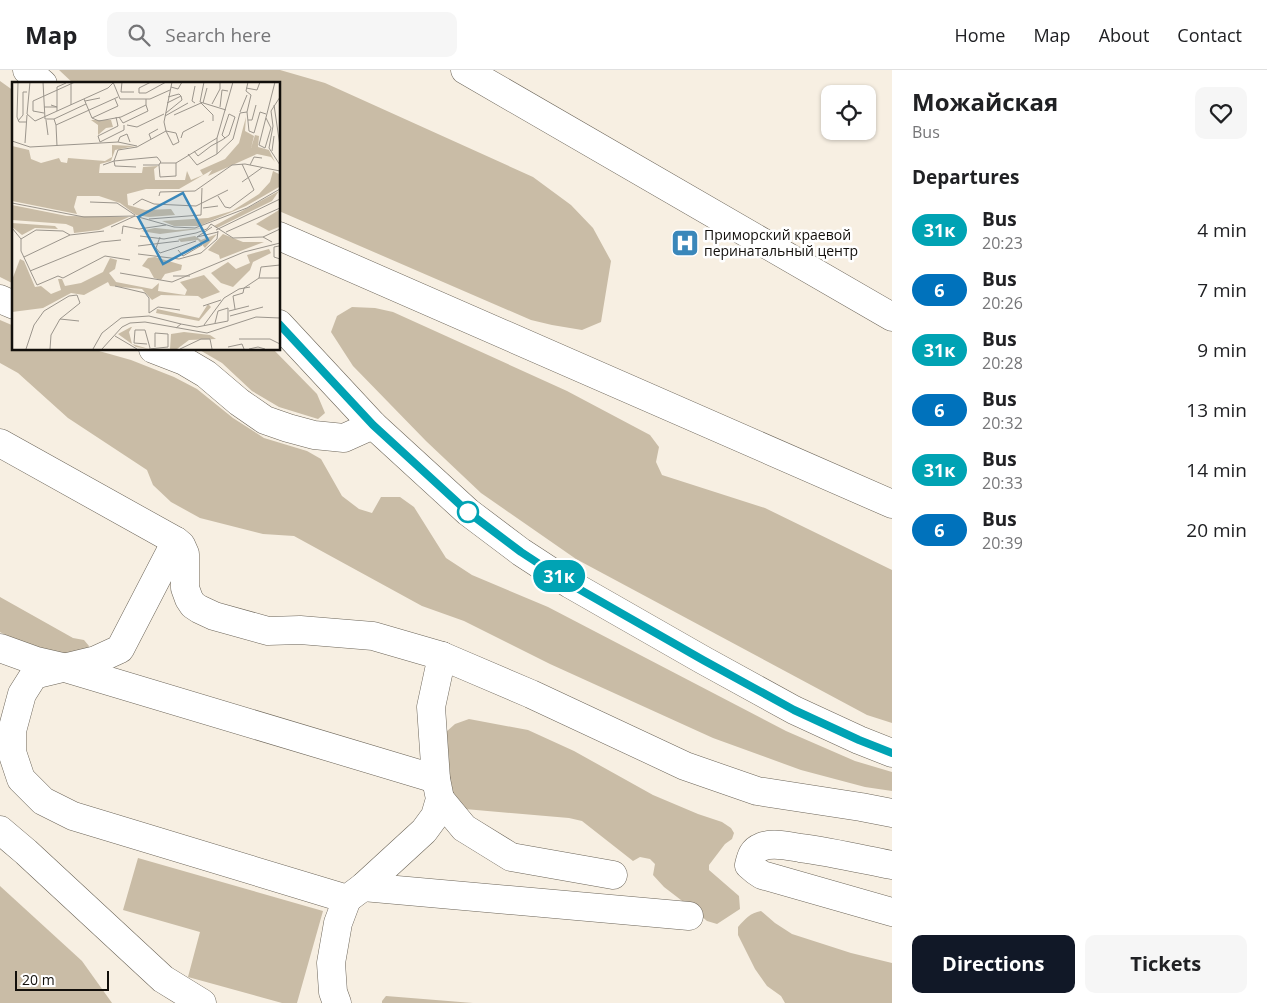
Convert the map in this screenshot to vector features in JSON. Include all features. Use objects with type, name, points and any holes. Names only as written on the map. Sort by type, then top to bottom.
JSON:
[{"type":"main road","points":[[27,70],[41,82]]},
{"type":"main road","points":[[465,70],[892,317]]},
{"type":"main road","points":[[280,236],[892,504]]},
{"type":"main road","points":[[0,299],[12,304]]},
{"type":"main road","points":[[280,325],[373,425],[468,512],[521,552],[570,584],[794,710],[892,753]]},
{"type":"main road","points":[[156,350],[184,361],[206,374],[239,402],[266,420],[288,428],[344,438],[373,425]]},
{"type":"main road","points":[[0,443],[181,545],[185,554],[185,588],[189,599],[193,605],[214,616],[268,631],[300,630],[373,636],[442,656],[532,694],[685,766],[757,791],[861,807],[892,814]]},
{"type":"main road","points":[[176,541],[120,649],[96,660],[34,675],[22,694],[6,752],[21,779],[43,801],[72,816],[355,893],[689,916]]},
{"type":"main road","points":[[0,648],[438,789],[464,828],[511,857],[613,875]]},
{"type":"main road","points":[[337,1003],[332,992],[331,963],[338,923],[355,893],[424,831],[435,816],[438,789],[431,707],[442,656]]},
{"type":"main road","points":[[0,830],[163,979],[202,1003]]},
{"type":"main road","points":[[892,865],[835,853],[778,845],[764,846],[756,849],[752,854],[749,865],[762,874],[892,912]]},
{"type":"shaded area","points":[[59,70],[280,70],[325,83],[533,177],[571,205],[593,228],[611,261],[601,322],[582,330],[531,320],[280,211],[280,82],[72,82]]},
{"type":"shaded area","points":[[0,81],[12,90],[12,283],[0,277]]},
{"type":"shaded area","points":[[352,307],[375,308],[393,312],[567,391],[650,435],[659,447],[656,462],[662,475],[765,508],[892,570],[892,723],[867,715],[576,559],[481,493],[426,441],[353,366],[331,332],[337,316]]},
{"type":"shaded area","points":[[0,320],[12,325],[12,350],[96,350],[131,360],[174,377],[197,389],[233,418],[264,438],[307,451],[321,459],[342,496],[359,509],[372,513],[381,497],[400,497],[414,507],[446,558],[472,575],[548,607],[786,731],[855,761],[892,772],[892,791],[865,787],[801,770],[713,738],[550,664],[464,621],[422,606],[294,536],[263,534],[200,518],[171,502],[153,485],[147,470],[68,418],[18,373],[0,363]]},
{"type":"shaded area","points":[[200,350],[274,350],[317,394],[325,413],[318,419],[279,407],[252,391],[222,363]]},
{"type":"shaded area","points":[[0,597],[73,638],[84,640],[89,646],[88,650],[64,657],[11,638],[0,632]]},
{"type":"shaded area","points":[[469,719],[528,730],[574,751],[653,795],[722,822],[731,828],[734,833],[732,839],[725,844],[709,865],[709,870],[739,896],[740,909],[717,924],[707,921],[664,887],[653,875],[655,864],[650,859],[640,857],[633,861],[582,821],[569,818],[465,809],[452,791],[447,772],[446,732],[455,724]]},
{"type":"shaded area","points":[[138,858],[323,911],[297,1003],[282,1003],[188,977],[200,932],[123,910]]},
{"type":"shaded area","points":[[0,886],[82,961],[112,1003],[0,1003]]},
{"type":"shaded area","points":[[761,911],[792,934],[851,953],[892,963],[892,1003],[785,1003],[781,996],[767,986],[755,969],[738,935],[738,927],[743,921]]},
{"type":"shaded area","points":[[386,996],[473,1003],[382,1003]]},
{"type":"bus line","name":"31к","points":[[280,325],[373,425],[468,512],[521,552],[570,584],[794,710],[892,753]]},
{"type":"place","name":"Приморский краевой перинатальный центр","points":[[685,243]]}]
